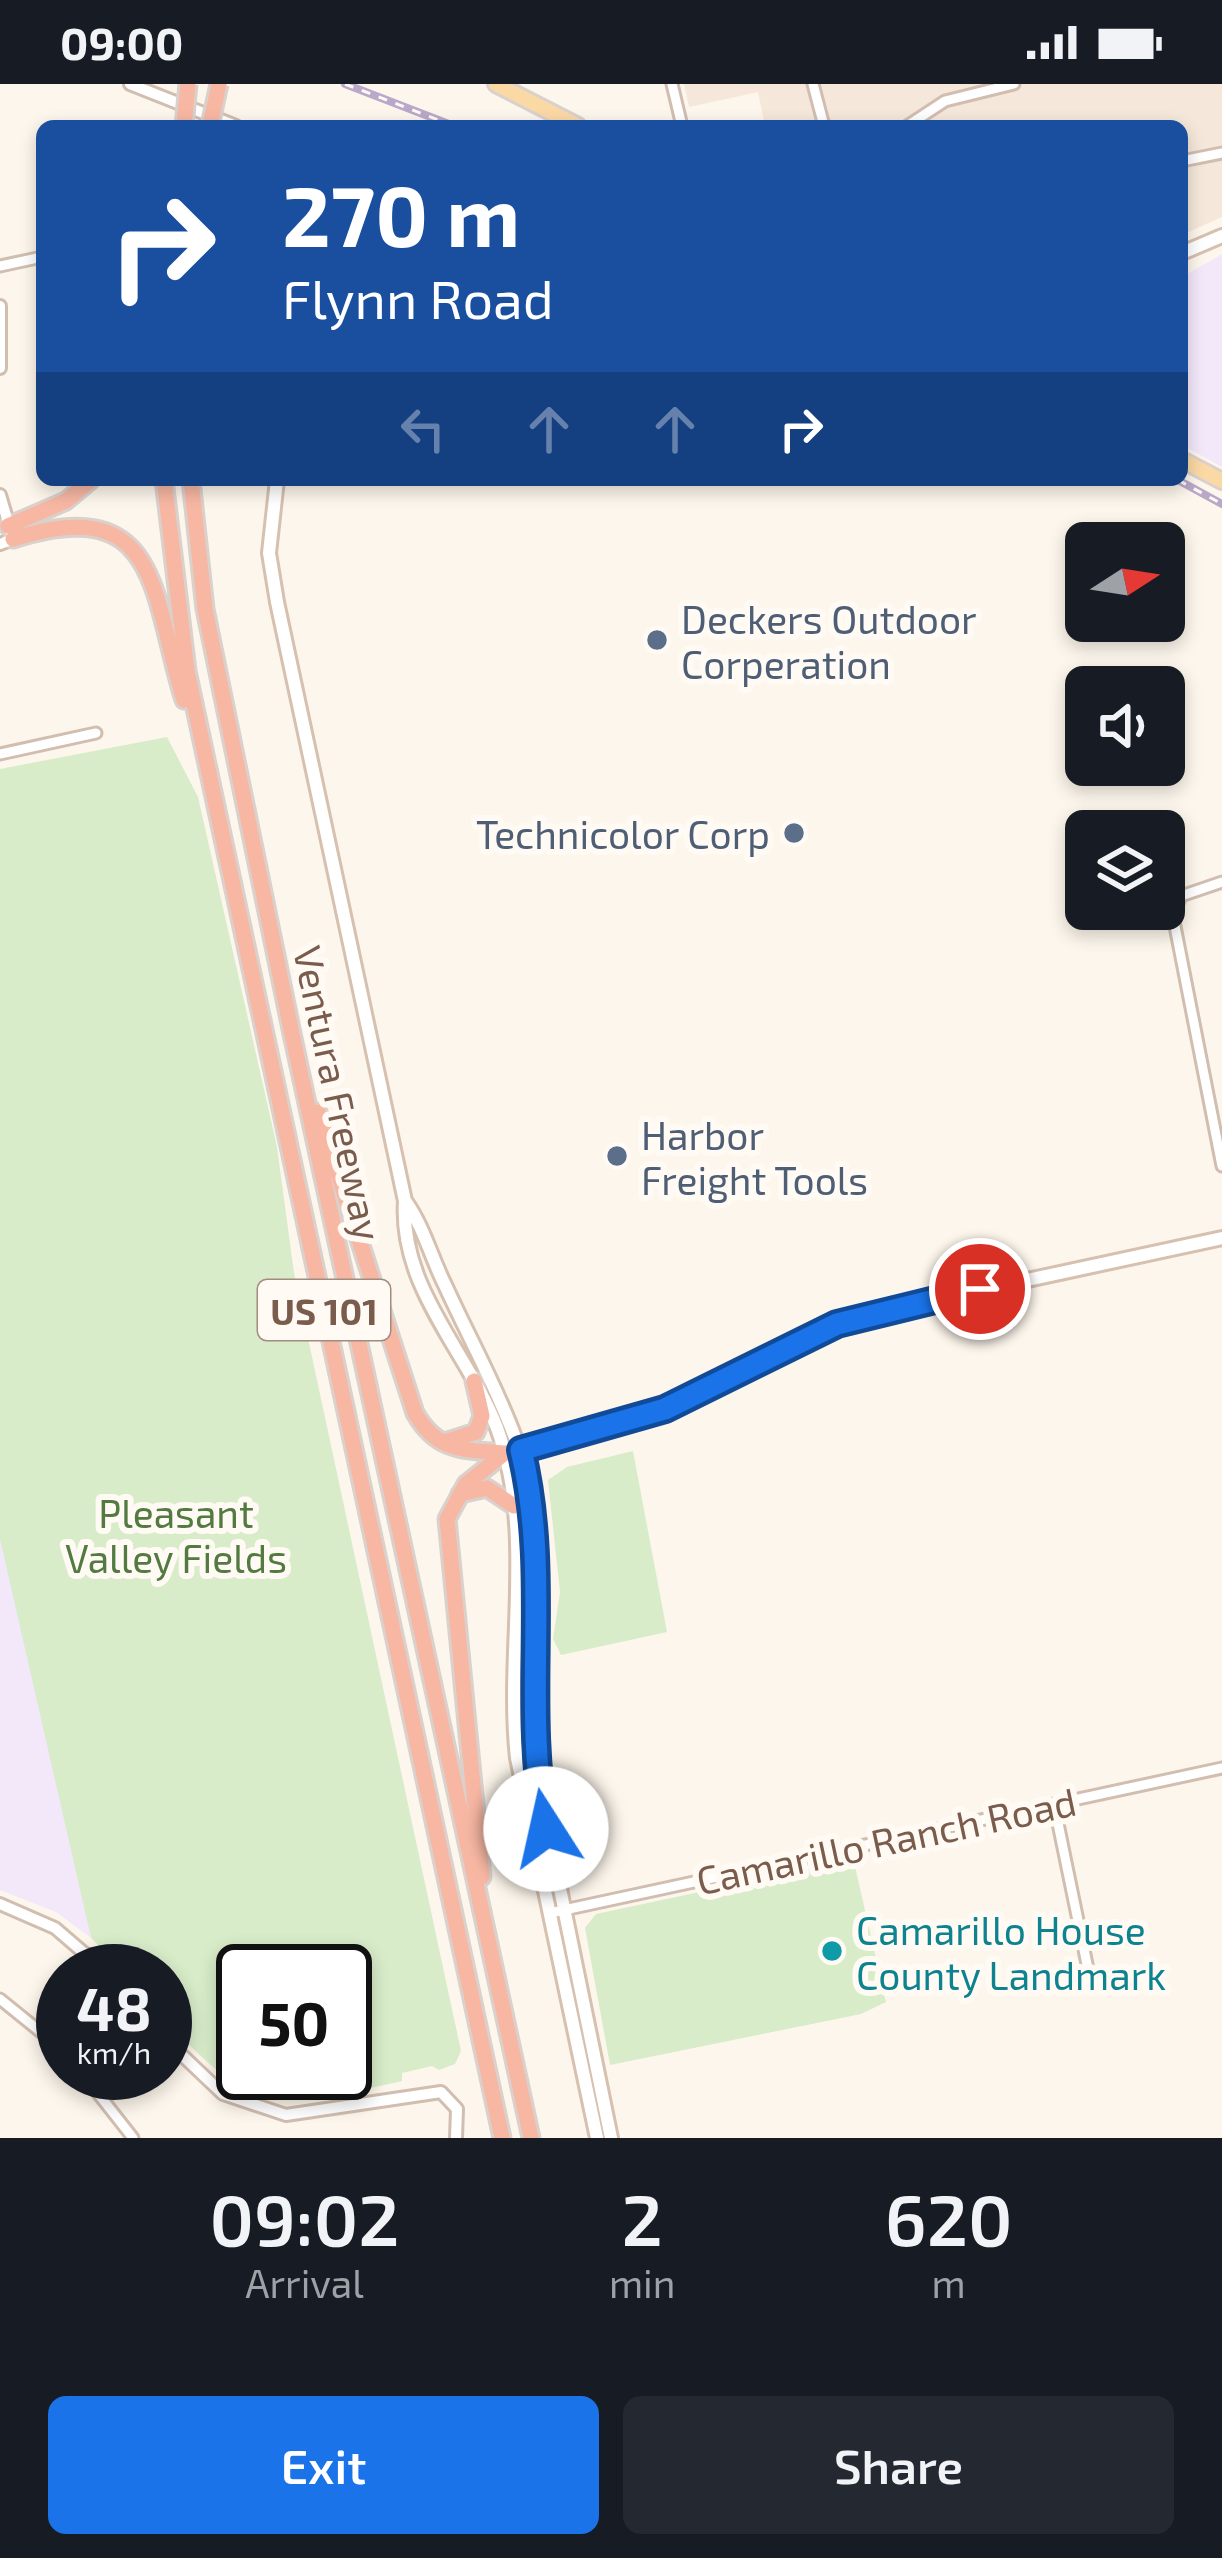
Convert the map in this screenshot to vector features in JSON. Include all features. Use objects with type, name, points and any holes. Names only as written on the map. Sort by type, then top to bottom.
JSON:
[{"type":"highway","points":[[185,120],[188,84]]},
{"type":"highway","points":[[211,120],[216,84]]},
{"type":"highway","points":[[5,534],[84,486]]},
{"type":"highway","name":"Ventura Freeway","points":[[165,486],[175,600],[211,783],[502,2138]]},
{"type":"highway","name":"Ventura Freeway","points":[[192,486],[205,609],[292,1034],[531,2138]]},
{"type":"highway","points":[[5,534],[79,524],[105,530],[141,560],[211,783]]},
{"type":"highway","points":[[292,1034],[415,1413],[436,1442],[463,1451],[513,1452]]},
{"type":"highway","points":[[436,1442],[453,1442],[476,1432],[482,1416],[474,1381]]},
{"type":"highway","points":[[482,1904],[483,1852],[446,1519],[457,1496],[513,1452]]},
{"type":"highway","points":[[457,1496],[487,1487],[514,1506]]},
{"type":"main road","points":[[496,84],[566,120]]},
{"type":"main road","points":[[1188,251],[1222,236]]},
{"type":"main road","points":[[1188,463],[1222,481]]},
{"type":"main road","points":[[276,486],[269,553],[277,602],[405,1201],[404,1225],[413,1267],[513,1452],[519,1582],[515,1737],[611,2138]]},
{"type":"main road","points":[[405,1201],[422,1224],[513,1452],[538,1538],[537,1776],[566,1992],[597,2138]]},
{"type":"main road","points":[[513,1452],[665,1409],[796,1341],[870,1314],[1222,1238]]},
{"type":"main road","points":[[566,1992],[575,2006],[587,2062],[598,2080]]},
{"type":"street","points":[[130,84],[221,120]]},
{"type":"street","points":[[672,84],[681,120]]},
{"type":"street","points":[[813,84],[822,120]]},
{"type":"street","points":[[916,120],[945,101],[1014,84]]},
{"type":"street","points":[[1188,160],[1222,153]]},
{"type":"street","points":[[0,266],[36,258]]},
{"type":"street","points":[[0,306],[0,368]]},
{"type":"street","points":[[0,495],[5,534]]},
{"type":"street","points":[[0,754],[96,733]]},
{"type":"street","points":[[1222,882],[1188,891],[1175,905],[1173,930],[1222,1166]]},
{"type":"street","name":"Camarillo Ranch Road","points":[[557,1911],[1222,1768]]},
{"type":"street","points":[[1054,1804],[1088,1969]]},
{"type":"street","points":[[0,1904],[55,1928],[74,1944]]},
{"type":"street","points":[[0,1999],[36,2028]]},
{"type":"street","points":[[192,2067],[208,2084],[269,2112],[320,2114],[426,2090],[448,2096],[459,2116],[456,2138]]},
{"type":"street","points":[[104,2100],[134,2138]]},
{"type":"shaded area","points":[[684,84],[1222,84],[1222,217],[1188,232],[1188,120],[764,120],[758,92],[689,107]]},
{"type":"shaded area","points":[[1222,254],[1222,467],[1188,448],[1188,274]]},
{"type":"shaded area","points":[[0,1539],[91,1938],[56,1912],[0,1890]]},
{"type":"green space","name":"Pleasant Valley Fields","points":[[167,737],[198,797],[277,1147],[294,1273],[461,2051],[455,2064],[402,2073],[402,2081],[372,2087],[372,1944],[216,1944],[216,2069],[192,2047],[192,1944],[97,1944],[91,1938],[0,1539],[0,769]]},
{"type":"green space","points":[[633,1451],[667,1632],[561,1655],[553,1639],[560,1592],[548,1480],[567,1467]]},
{"type":"green space","points":[[854,1862],[886,2002],[861,2014],[610,2065],[585,1928],[596,1914]]},
{"type":"railway","points":[[345,84],[438,120]]},
{"type":"railway","points":[[1188,485],[1222,504]]},
{"type":"place","name":"Deckers Outdoor Corperation","points":[[657,640]]},
{"type":"place","name":"Technicolor Corp","points":[[794,833]]},
{"type":"place","name":"Harbor Freight Tools","points":[[617,1156]]},
{"type":"place","name":"Camarillo House County Landmark","points":[[832,1951]]},
{"type":"route","points":[[546,1829],[533,1721],[538,1538],[521,1450],[665,1409],[837,1324],[980,1289]]}]
